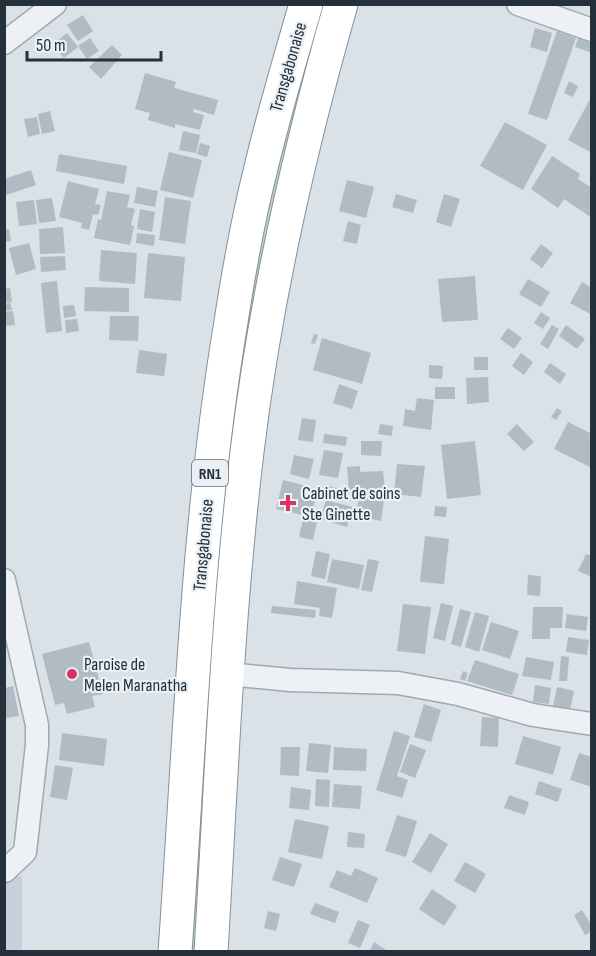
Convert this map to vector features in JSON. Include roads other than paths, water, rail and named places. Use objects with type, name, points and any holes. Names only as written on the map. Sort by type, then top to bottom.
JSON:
[{"type":"highway","name":"Transgabonaise","points":[[175,951],[198,604],[220,393],[257,183],[306,4]]},
{"type":"highway","name":"Transgabonaise","points":[[211,951],[228,674],[247,453],[263,340],[277,264],[304,144],[341,4]]},
{"type":"street","points":[[4,43],[55,4]]},
{"type":"street","points":[[518,4],[591,30]]},
{"type":"street","points":[[4,580],[37,725],[38,745],[26,852],[5,871]]},
{"type":"street","points":[[228,674],[290,680],[398,683],[458,694],[534,715],[591,724]]},
{"type":"place","name":"Cabinet de soins Ste Ginette","points":[[288,503]]},
{"type":"place","name":"Paroise de Melen Maranatha","points":[[72,674]]}]
